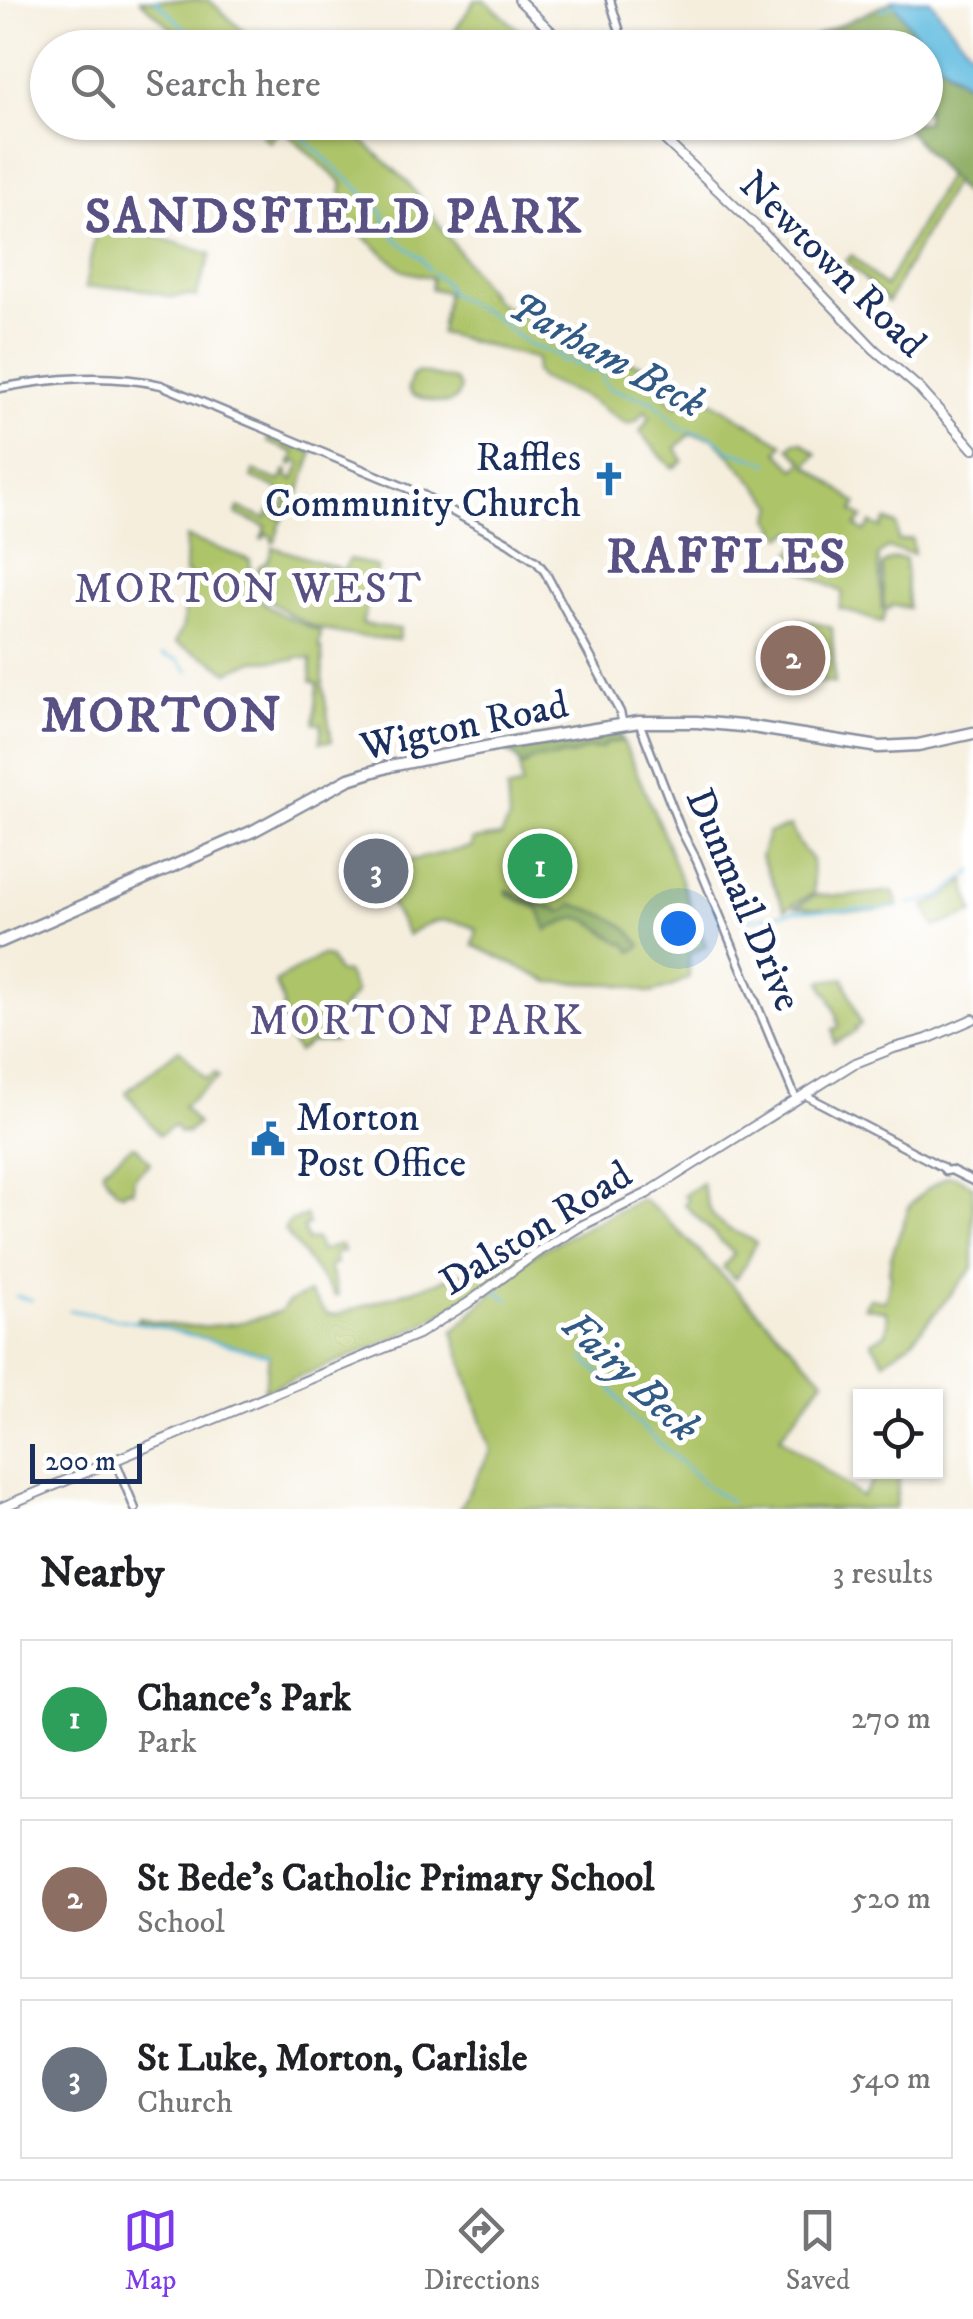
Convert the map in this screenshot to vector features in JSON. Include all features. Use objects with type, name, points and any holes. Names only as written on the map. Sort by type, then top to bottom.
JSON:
[{"type":"main road","points":[[518,0],[549,30]]},
{"type":"main road","name":"Newtown Road","points":[[666,140],[762,232],[874,349],[919,388],[973,449]]},
{"type":"main road","name":"Wigton Road","points":[[0,942],[252,831],[364,772],[639,722],[738,726],[879,747],[973,734]]},
{"type":"main road","name":"Dalston Road","points":[[0,1508],[432,1327],[536,1253],[646,1194],[853,1064],[973,1019]]},
{"type":"street","points":[[610,0],[619,30]]},
{"type":"street","points":[[0,388],[87,378],[140,380],[161,385],[422,494],[537,562],[623,724]]},
{"type":"street","name":"Dunmail Drive","points":[[639,722],[681,830],[800,1097]]},
{"type":"street","points":[[800,1097],[973,1181]]},
{"type":"street","points":[[115,1460],[135,1509]]},
{"type":"green space","points":[[140,0],[209,0],[242,30],[173,30]]},
{"type":"green space","points":[[475,0],[485,0],[519,30],[455,30]]},
{"type":"green space","points":[[893,1],[913,30],[828,30]]},
{"type":"green space","points":[[943,66],[973,89],[973,204],[953,183],[888,302],[846,261],[852,255],[885,287],[947,176],[916,140],[943,140]]},
{"type":"green space","points":[[943,66],[973,89],[973,204],[916,140],[943,140]]},
{"type":"green space","points":[[294,140],[362,140],[407,181],[495,301],[589,350],[661,371],[653,380],[676,406],[687,396],[710,400],[783,444],[778,452],[795,469],[804,461],[789,448],[795,442],[802,442],[817,454],[807,465],[857,503],[853,511],[863,517],[856,526],[865,532],[871,523],[881,528],[886,520],[897,525],[898,541],[912,539],[914,554],[887,548],[878,555],[882,609],[886,611],[882,623],[839,608],[843,593],[799,569],[791,552],[803,540],[794,531],[783,537],[770,519],[775,506],[713,438],[690,434],[676,448],[683,461],[671,467],[640,432],[650,417],[645,411],[635,422],[626,424],[585,397],[541,379],[535,373],[537,359],[440,333],[447,292],[431,289],[432,278],[404,271],[342,218],[353,204],[341,193],[343,184]]},
{"type":"green space","points":[[98,218],[211,254],[196,297],[171,297],[131,287],[85,288]]},
{"type":"green space","points":[[418,372],[455,380],[460,387],[458,395],[449,403],[442,403],[412,395],[408,389],[412,376]]},
{"type":"green space","points":[[269,434],[313,452],[298,497],[294,497],[280,524],[275,542],[266,534],[261,539],[266,527],[236,514],[238,508],[266,519],[270,510],[275,510],[273,516],[279,518],[286,499],[281,497],[276,502],[280,490],[252,478],[253,471],[280,481],[286,470],[287,477],[294,480],[301,463],[290,464],[295,453],[268,442]]},
{"type":"green space","points":[[186,537],[250,560],[253,585],[261,600],[286,617],[321,632],[323,688],[332,741],[320,742],[322,724],[314,723],[318,684],[311,681],[311,659],[254,661],[228,672],[175,643],[183,626],[185,584],[190,583],[189,573],[185,573]]},
{"type":"green space","points":[[273,547],[344,570],[349,559],[378,567],[362,624],[400,629],[398,640],[329,631],[278,607],[257,581],[259,567],[268,560]]},
{"type":"green space","points":[[905,558],[908,608],[884,607],[882,565]]},
{"type":"green space","points":[[798,620],[832,628],[835,684],[767,685],[764,645],[769,641],[785,645],[785,653],[807,652],[809,632],[797,629]]},
{"type":"green space","points":[[619,732],[706,946],[689,955],[689,977],[651,993],[615,984],[550,982],[473,945],[477,929],[467,925],[433,922],[408,935],[385,894],[399,882],[406,861],[472,847],[472,840],[501,836],[509,820],[507,790],[522,786],[519,760],[504,750]]},
{"type":"green space","points":[[619,732],[623,741],[571,756],[534,760],[525,766],[504,750]]},
{"type":"green space","points":[[790,826],[812,860],[814,893],[785,909],[761,857],[768,833]]},
{"type":"green space","points":[[965,881],[973,913],[935,927],[924,906],[943,898]]},
{"type":"green space","points":[[507,890],[562,912],[573,904],[602,914],[620,923],[641,946],[632,952],[626,944],[586,920],[569,920],[547,930],[538,908],[507,895]]},
{"type":"green space","points":[[893,891],[898,905],[874,910],[796,907],[815,895]]},
{"type":"green space","points":[[322,955],[330,958],[338,973],[346,972],[356,993],[332,1020],[335,1041],[310,1043],[298,1052],[287,1035],[275,982]]},
{"type":"green space","points":[[844,978],[861,1025],[834,1043],[833,1029],[839,1027],[839,1022],[821,981]]},
{"type":"green space","points":[[179,1049],[206,1079],[215,1073],[219,1077],[183,1106],[197,1124],[186,1134],[174,1125],[159,1135],[126,1092]]},
{"type":"green space","points":[[132,1146],[150,1163],[134,1177],[133,1191],[123,1193],[117,1191],[103,1169]]},
{"type":"green space","points":[[948,1176],[973,1186],[973,1268],[910,1343],[884,1361],[871,1342],[886,1333],[886,1311],[864,1307],[870,1298],[885,1301],[891,1257],[910,1205]]},
{"type":"green space","points":[[702,1183],[713,1216],[756,1242],[735,1279],[723,1267],[734,1254],[684,1204],[688,1200],[684,1195]]},
{"type":"green space","points":[[641,1199],[663,1215],[824,1379],[780,1437],[860,1496],[875,1479],[899,1479],[895,1509],[459,1509],[491,1451],[453,1332],[536,1253]]},
{"type":"green space","points":[[306,1216],[308,1225],[303,1227],[307,1241],[316,1239],[320,1251],[341,1245],[344,1251],[334,1254],[336,1264],[329,1267],[338,1295],[284,1230],[289,1222]]},
{"type":"green space","points":[[543,1233],[563,1233],[434,1319],[264,1391],[269,1355],[136,1321],[139,1317],[172,1325],[225,1325],[281,1311],[289,1302],[309,1293],[327,1314],[336,1315],[513,1257]]},
{"type":"water","points":[[892,0],[930,0],[973,53],[973,89],[943,65],[943,30],[913,30]]},
{"type":"waterway","name":"Parham Beck","points":[[155,0],[187,30]]},
{"type":"waterway","points":[[880,10],[896,4]]},
{"type":"waterway","name":"Parham Beck","points":[[305,140],[344,176]]},
{"type":"waterway","name":"Parham Beck","points":[[347,178],[383,212],[385,223],[397,240],[421,258],[429,270]]},
{"type":"waterway","name":"Parham Beck","points":[[433,273],[454,296],[492,316],[531,346],[560,354],[560,361],[572,361],[587,371],[599,370],[608,388],[653,401],[681,429],[713,437],[728,450],[769,463]]},
{"type":"waterway","points":[[162,655],[178,660],[189,672]]},
{"type":"waterway","points":[[909,904],[939,897],[973,871]]},
{"type":"waterway","points":[[747,920],[794,911],[898,907]]},
{"type":"waterway","name":"Fairy Beck","points":[[495,1290],[510,1300]]},
{"type":"waterway","name":"Fairy Beck","points":[[16,1296],[32,1300]]},
{"type":"waterway","name":"Fairy Beck","points":[[69,1310],[155,1326],[268,1355]]},
{"type":"waterway","name":"Fairy Beck","points":[[583,1358],[605,1379],[633,1419],[704,1484],[730,1501]]},
{"type":"place","name":"Raffles Community Church","points":[[609,479]]},
{"type":"place","name":"St Bede's Catholic Primary School","points":[[793,658]]},
{"type":"place","name":"Chance's Park","points":[[540,866]]},
{"type":"place","name":"St Luke, Morton, Carlisle","points":[[376,871]]},
{"type":"place","name":"Morton Post Office","points":[[268,1139]]},
{"type":"district","name":"SANDSFIELD PARK","points":[[334,214]]},
{"type":"district","name":"RAFFLES","points":[[727,554]]},
{"type":"district","name":"MORTON WEST","points":[[249,587]]},
{"type":"district","name":"MORTON","points":[[162,713]]},
{"type":"district","name":"MORTON PARK","points":[[417,1019]]}]
